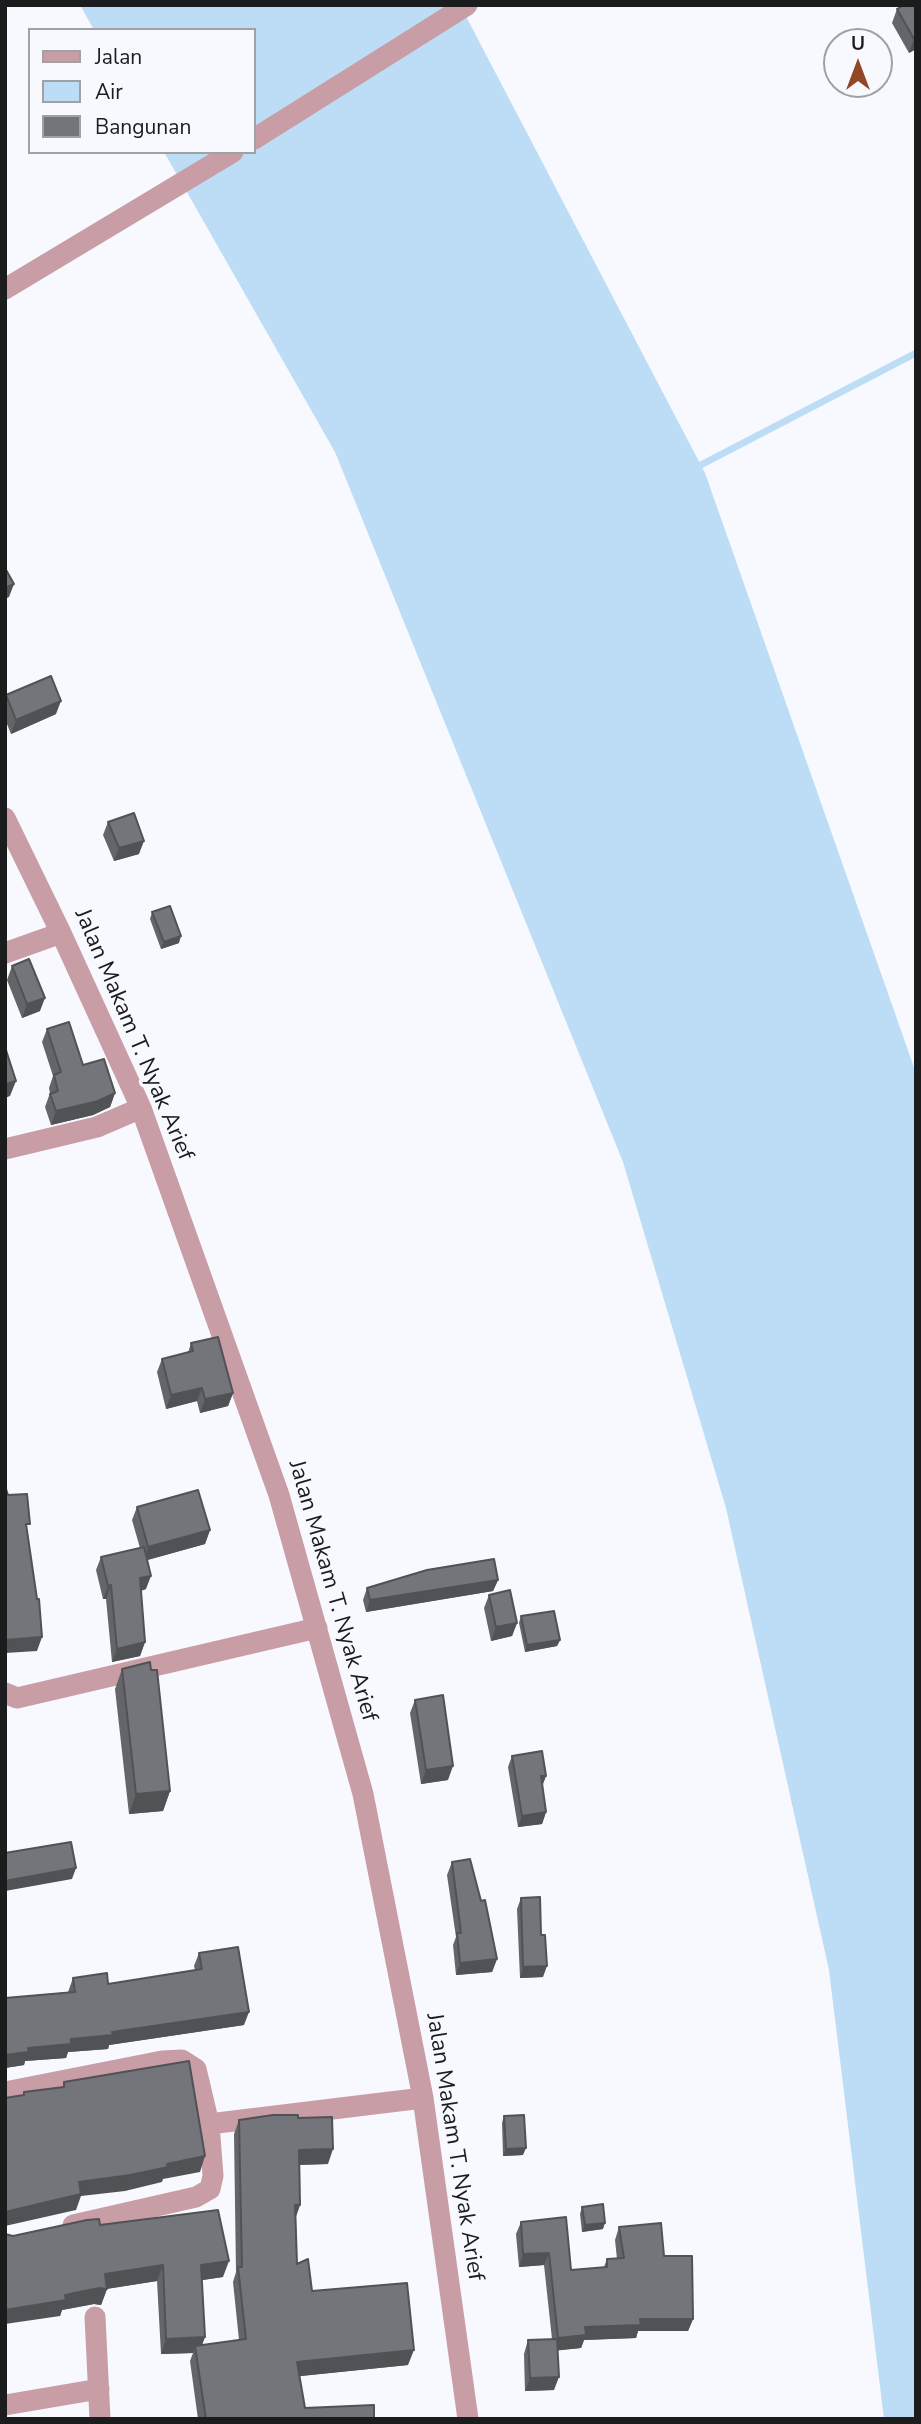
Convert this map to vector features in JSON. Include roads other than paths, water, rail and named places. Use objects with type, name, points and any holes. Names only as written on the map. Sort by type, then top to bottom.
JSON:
[{"type":"street","points":[[256,138],[467,5]]},
{"type":"street","points":[[5,289],[230,154]]},
{"type":"street","name":"Jalan Makam T. Nyak Arief","points":[[5,818],[141,1108],[279,1495],[363,1794],[423,2098],[468,2419]]},
{"type":"street","points":[[5,953],[61,933]]},
{"type":"street","points":[[5,1149],[97,1127],[141,1108]]},
{"type":"street","points":[[9,1697],[317,1628]]},
{"type":"street","points":[[5,2092],[162,2061],[182,2060],[196,2069],[209,2124],[213,2176],[210,2189],[196,2197],[56,2228]]},
{"type":"street","points":[[209,2124],[423,2098]]},
{"type":"street","points":[[95,2317],[100,2419]]},
{"type":"street","points":[[5,2405],[99,2389]]},
{"type":"water","points":[[80,5],[460,5],[705,473],[916,1073],[916,2419],[884,2419],[829,1970],[726,1508],[623,1162],[335,452],[165,154],[256,154],[256,28],[93,28]]},
{"type":"waterway","points":[[693,469],[916,353]]}]
